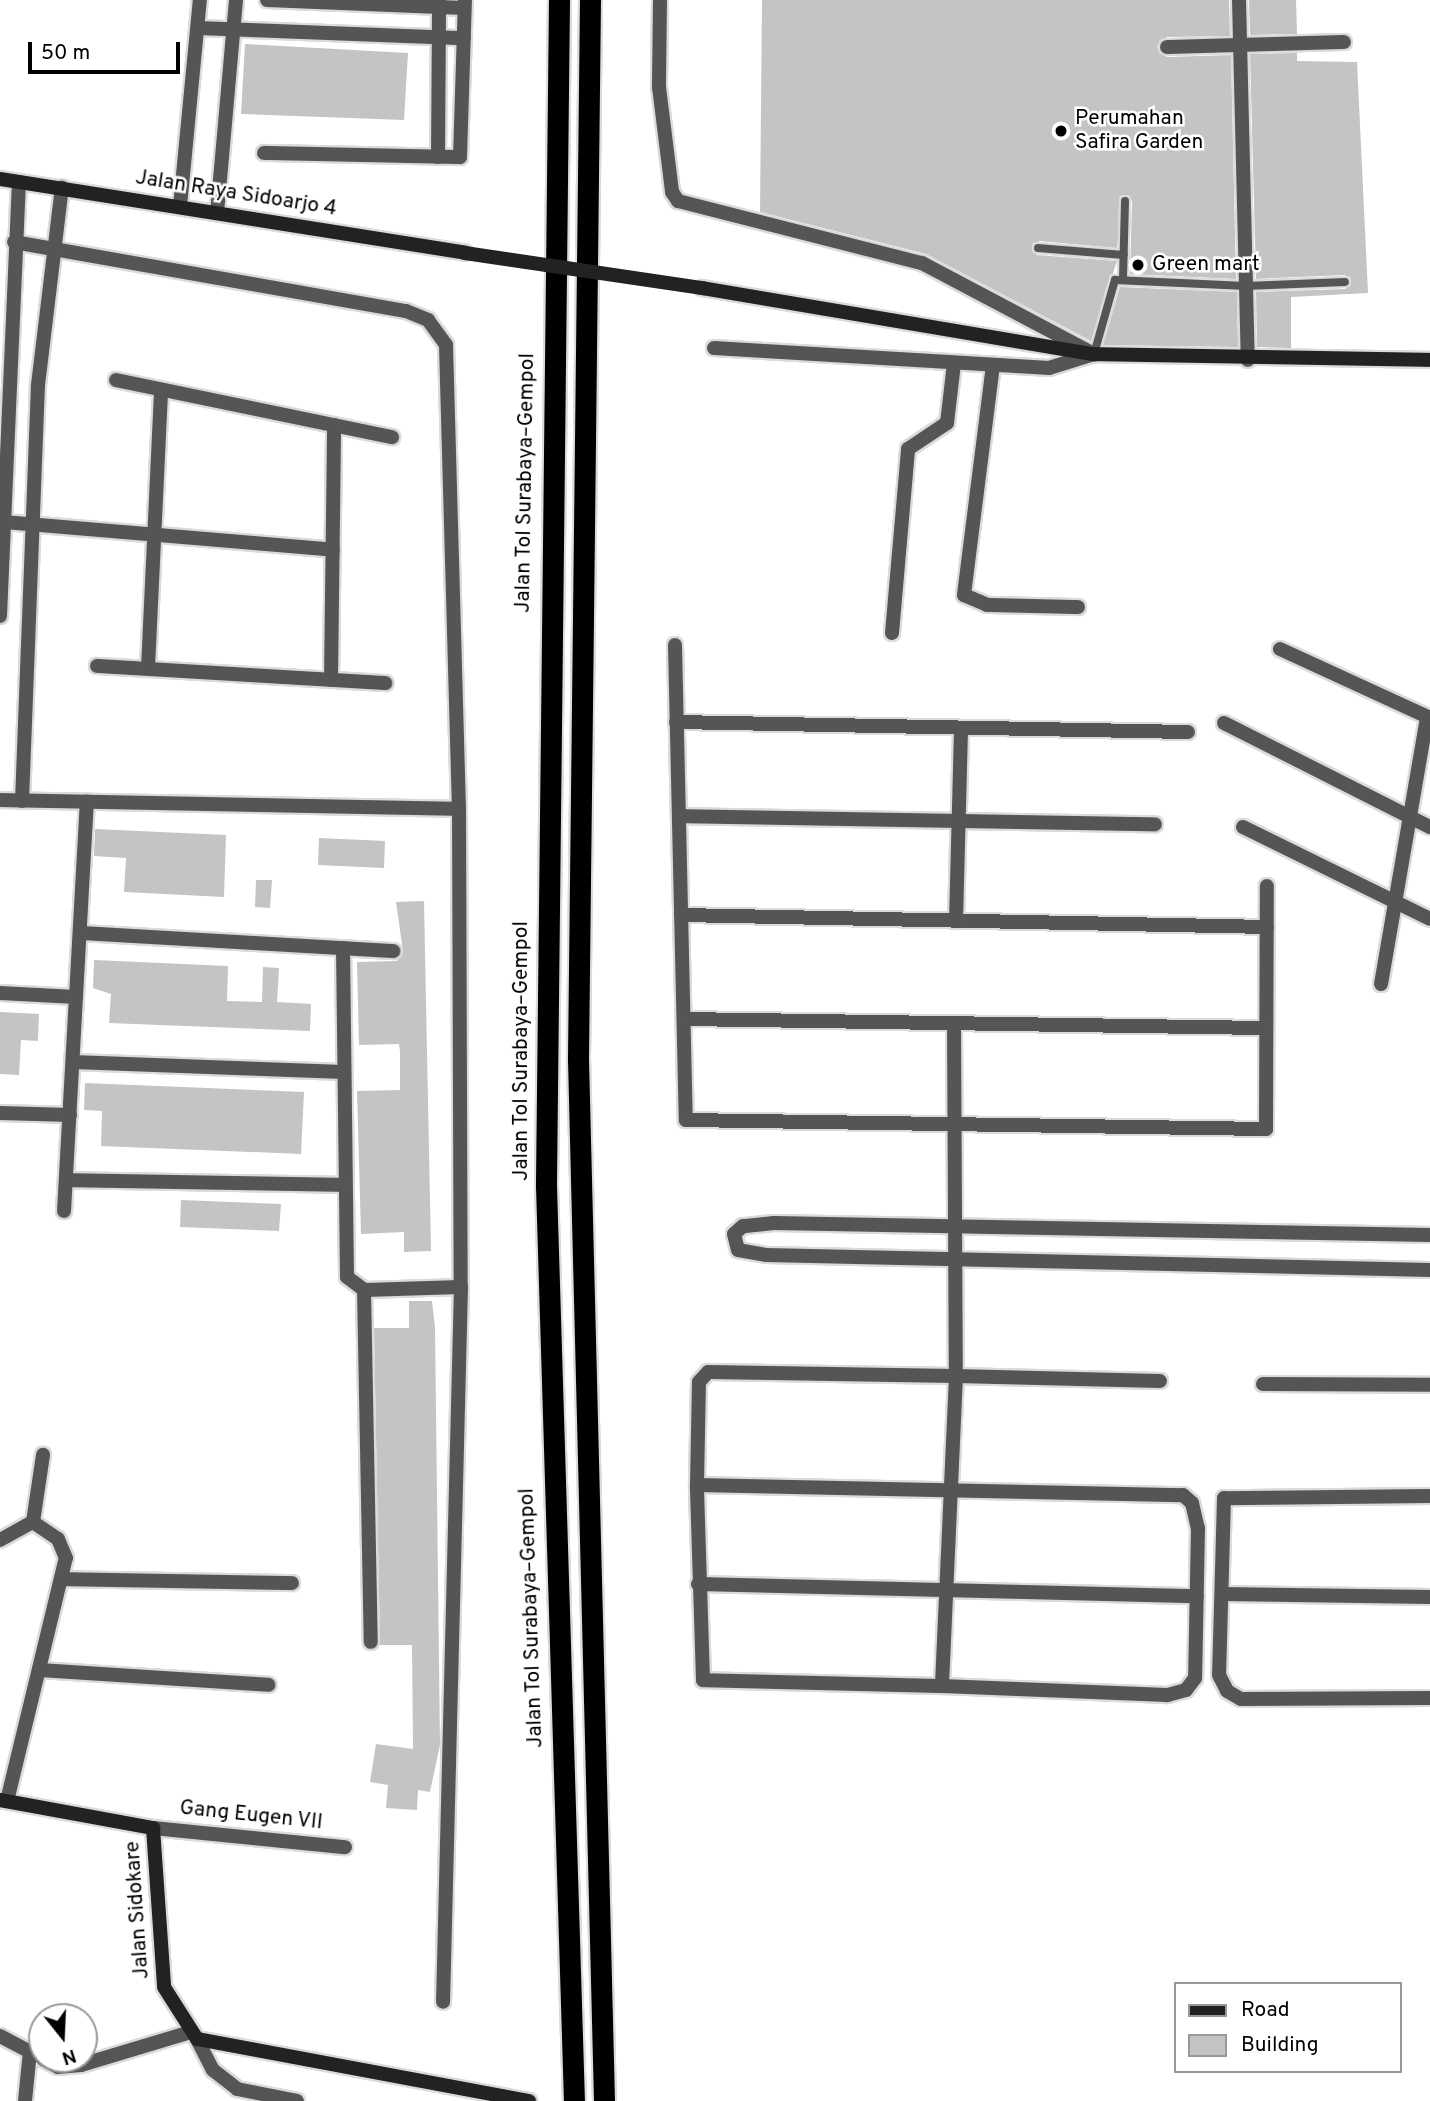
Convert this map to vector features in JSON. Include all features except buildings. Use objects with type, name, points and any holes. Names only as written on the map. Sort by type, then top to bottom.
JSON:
[{"type":"highway","name":"Jalan Tol Surabaya–Gempol","points":[[559,0],[546,1186],[574,2101]]},
{"type":"highway","points":[[590,0],[578,1059],[604,2101]]},
{"type":"street","points":[[180,206],[200,0]]},
{"type":"street","points":[[217,213],[231,32],[236,0]]},
{"type":"street","points":[[264,153],[438,158],[461,156],[465,4],[267,0]]},
{"type":"street","points":[[660,0],[659,87],[672,192],[678,201],[922,263],[1094,354]]},
{"type":"street","points":[[1239,0],[1248,360]]},
{"type":"street","points":[[438,158],[439,4]]},
{"type":"street","points":[[198,28],[231,32],[464,38]]},
{"type":"street","points":[[1167,47],[1344,42]]},
{"type":"street","name":"Jalan Raya Sidoarjo 4","points":[[0,179],[702,288],[1094,354],[1248,360],[1430,360]]},
{"type":"street","points":[[0,616],[14,242],[19,182]]},
{"type":"street","points":[[22,801],[38,385],[62,187]]},
{"type":"street","points":[[14,242],[300,287],[406,311],[439,331],[451,380],[459,809],[461,1287],[443,2002]]},
{"type":"street","points":[[713,348],[1049,368],[1094,354]]},
{"type":"street","points":[[892,633],[908,449],[947,423],[954,363]]},
{"type":"street","points":[[993,365],[964,595],[987,605],[1078,607]]},
{"type":"street","points":[[116,380],[392,437]]},
{"type":"street","points":[[148,668],[161,390]]},
{"type":"street","points":[[331,680],[334,425]]},
{"type":"street","points":[[3,522],[333,550]]},
{"type":"street","points":[[675,645],[686,1120],[1266,1129],[1267,886]]},
{"type":"street","points":[[1280,649],[1428,718],[1381,984]]},
{"type":"street","points":[[97,666],[385,683]]},
{"type":"street","points":[[677,722],[1188,732]]},
{"type":"street","points":[[1224,723],[1409,819],[1430,827]]},
{"type":"street","points":[[956,921],[961,728]]},
{"type":"street","points":[[0,800],[459,809]]},
{"type":"street","points":[[64,1210],[87,802]]},
{"type":"street","points":[[679,816],[1155,824]]},
{"type":"street","points":[[1243,827],[1395,906],[1430,919]]},
{"type":"street","points":[[681,915],[1267,927]]},
{"type":"street","points":[[80,933],[393,951]]},
{"type":"street","points":[[343,948],[344,1267],[364,1290],[371,1642]]},
{"type":"street","points":[[0,993],[76,997]]},
{"type":"street","points":[[684,1019],[1266,1028]]},
{"type":"street","points":[[942,1686],[956,1376],[954,1023]]},
{"type":"street","points":[[73,1062],[344,1072]]},
{"type":"street","points":[[0,1112],[70,1115]]},
{"type":"street","points":[[66,1180],[344,1185]]},
{"type":"street","points":[[1430,1235],[774,1223],[743,1226],[734,1234],[738,1250],[766,1255],[955,1262],[1430,1270]]},
{"type":"street","points":[[364,1290],[461,1287]]},
{"type":"street","points":[[698,1485],[1183,1494],[1192,1503],[1198,1528],[1195,1678],[1186,1690],[1167,1695],[942,1686],[708,1684],[701,1674],[698,1584],[698,1485],[699,1382],[708,1372],[1160,1381]]},
{"type":"street","points":[[1263,1384],[1430,1385]]},
{"type":"street","points":[[33,1522],[43,1455]]},
{"type":"street","points":[[1430,1496],[1224,1498],[1219,1675],[1227,1691],[1241,1699],[1430,1699]]},
{"type":"street","points":[[0,1540],[33,1522]]},
{"type":"street","points":[[4,1800],[62,1579],[63,1546],[33,1522]]},
{"type":"street","points":[[62,1579],[292,1583]]},
{"type":"street","points":[[698,1584],[1197,1596]]},
{"type":"street","points":[[1222,1594],[1430,1597]]},
{"type":"street","points":[[39,1670],[269,1685]]},
{"type":"street","name":"Jalan Sidokare","points":[[4,1800],[153,1828],[164,1987],[192,2036]]},
{"type":"street","name":"Gang Eugen VII","points":[[153,1828],[345,1847]]},
{"type":"street","points":[[0,2036],[28,2051]]},
{"type":"street","points":[[98,2061],[192,2036],[529,2101]]},
{"type":"street","points":[[192,2036],[213,2070],[237,2089],[297,2101]]},
{"type":"street","points":[[25,2101],[33,2073]]},
{"type":"lane","points":[[1123,278],[1125,201]]},
{"type":"lane","points":[[1038,248],[1124,255]]},
{"type":"lane","points":[[1094,354],[1111,286],[1123,278],[1246,286],[1345,282]]},
{"type":"place","name":"Perumahan Safira Garden","points":[[1061,131]]},
{"type":"place","name":"Green mart","points":[[1138,265]]}]
